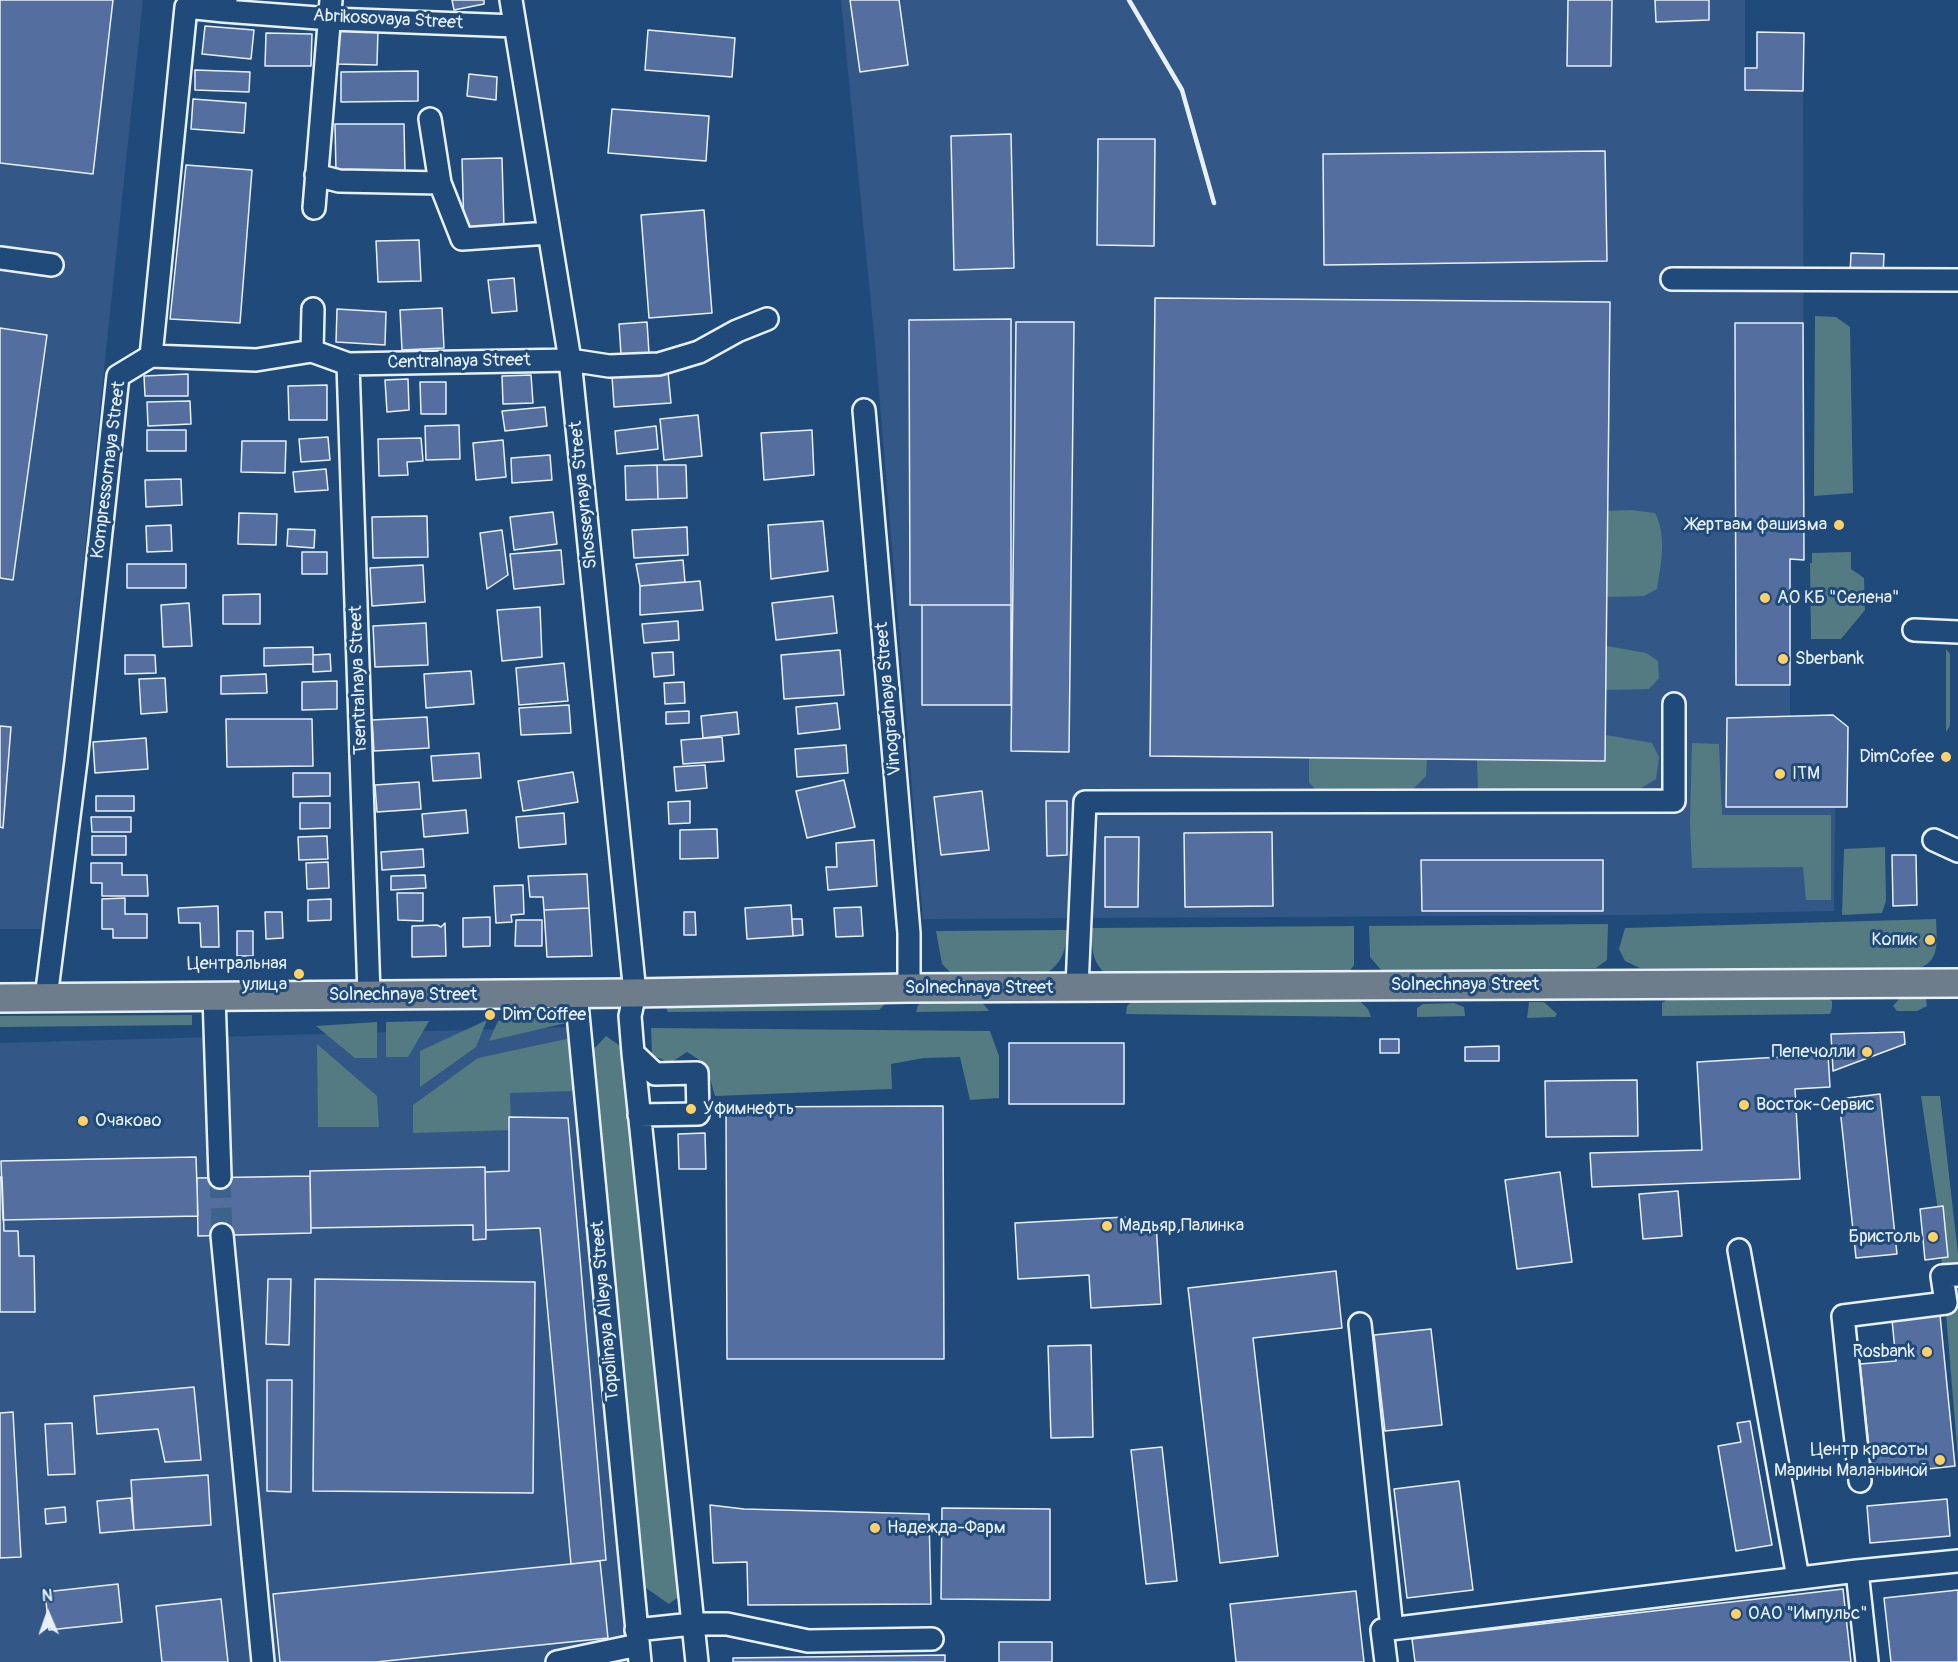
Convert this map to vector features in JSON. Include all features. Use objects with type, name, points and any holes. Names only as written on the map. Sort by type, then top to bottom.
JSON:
[{"type":"main road","name":"Solnechnaya Street","points":[[0,998],[635,993],[909,988],[1958,983]]},
{"type":"street","name":"Shosseynaya Street","points":[[511,0],[570,360],[635,993]]},
{"type":"street","name":"Abrikosovaya Street","points":[[225,5],[331,9],[515,26]]},
{"type":"street","points":[[225,5],[186,7],[151,356],[256,360],[312,351],[348,364]]},
{"type":"street","points":[[314,208],[331,9]]},
{"type":"street","points":[[430,119],[440,183],[462,239],[549,233]]},
{"type":"street","points":[[316,175],[339,181],[440,183]]},
{"type":"street","points":[[0,258],[52,265]]},
{"type":"street","points":[[1672,279],[1958,280]]},
{"type":"street","points":[[312,351],[313,309]]},
{"type":"street","name":"Centralnaya Street","points":[[348,364],[570,360],[609,366],[659,364],[699,351],[737,331],[767,319]]},
{"type":"street","name":"Kompressornaya Street","points":[[46,998],[76,761],[118,376],[151,356]]},
{"type":"street","name":"Tsentralnaya Street","points":[[348,364],[369,995]]},
{"type":"street","name":"Vinogradnaya Street","points":[[864,410],[909,933],[909,988]]},
{"type":"street","points":[[1914,630],[1958,632]]},
{"type":"street","points":[[1077,987],[1085,802],[1674,801],[1674,704]]},
{"type":"street","points":[[1934,840],[1958,851]]},
{"type":"street","name":"Topolinaya Alleya Street","points":[[576,993],[638,1646]]},
{"type":"street","points":[[635,993],[630,1016],[633,1053],[697,1662]]},
{"type":"street","points":[[214,996],[220,1177]]},
{"type":"street","points":[[633,1053],[655,1074],[698,1073],[698,1114],[639,1115]]},
{"type":"street","points":[[222,1235],[263,1662]]},
{"type":"street","points":[[1739,1250],[1797,1578]]},
{"type":"street","points":[[1860,1481],[1843,1316],[1946,1303],[1942,1276],[1958,1275]]},
{"type":"street","points":[[1360,1324],[1392,1629]]},
{"type":"street","points":[[1386,1662],[1382,1630],[1797,1578],[1958,1561]]},
{"type":"street","points":[[1857,1571],[1867,1662]]},
{"type":"street","points":[[557,1662],[638,1646],[692,1624],[727,1624],[808,1641],[932,1639]]},
{"type":"shaded area","points":[[0,0],[143,0],[45,929],[0,929]]},
{"type":"shaded area","points":[[841,0],[1745,0],[1745,90],[1803,91],[1804,560],[1790,560],[1790,716],[1833,715],[1848,727],[1847,807],[1835,808],[1834,911],[1631,915],[923,919],[875,344]]},
{"type":"shaded area","points":[[574,1027],[627,1662],[0,1662],[0,1043]]},
{"type":"green space","points":[[1815,316],[1836,317],[1850,327],[1853,493],[1814,496]]},
{"type":"green space","points":[[1631,510],[1655,513],[1659,522],[1662,550],[1657,589],[1644,596],[1607,597],[1608,511]]},
{"type":"green space","points":[[1851,552],[1851,569],[1864,578],[1865,610],[1841,639],[1811,639],[1810,563],[1812,563],[1812,553]]},
{"type":"green space","points":[[1607,646],[1646,653],[1658,661],[1659,678],[1649,689],[1606,690]]},
{"type":"green space","points":[[1946,649],[1950,654],[1950,726],[1946,732]]},
{"type":"green space","points":[[1606,735],[1652,743],[1659,757],[1656,779],[1636,791],[1478,790],[1477,760],[1605,761]]},
{"type":"green space","points":[[1692,743],[1719,744],[1722,815],[1831,815],[1831,900],[1806,900],[1803,867],[1692,868],[1690,823]]},
{"type":"green space","points":[[1309,758],[1427,759],[1426,776],[1413,789],[1315,789],[1309,782]]},
{"type":"green space","points":[[1885,847],[1886,901],[1882,913],[1842,915],[1844,849]]},
{"type":"green space","points":[[1936,919],[1937,937],[1932,959],[1920,968],[1910,970],[1640,968],[1625,961],[1619,949],[1625,928]]},
{"type":"green space","points":[[1608,924],[1607,960],[1596,968],[1383,972],[1370,957],[1369,926]]},
{"type":"green space","points":[[1354,926],[1354,965],[1347,975],[1107,975],[1095,960],[1092,928]]},
{"type":"green space","points":[[1068,930],[1065,949],[1057,964],[1047,973],[951,973],[942,964],[936,931]]},
{"type":"green space","points":[[881,997],[887,1002],[879,1010],[668,1012],[664,1004]]},
{"type":"green space","points":[[1921,997],[1926,999],[1927,1006],[1917,1011],[1897,1011],[1893,1006],[1900,998]]},
{"type":"green space","points":[[1828,998],[1832,1001],[1830,1014],[1662,1016],[1662,1003],[1667,1000]]},
{"type":"green space","points":[[925,999],[981,1001],[989,1011],[916,1012],[918,1005]]},
{"type":"green space","points":[[1133,1000],[1361,1002],[1368,1009],[1371,1017],[1126,1014],[1127,1006]]},
{"type":"green space","points":[[1529,1002],[1544,1002],[1557,1014],[1555,1017],[1527,1018]]},
{"type":"green space","points":[[1454,1003],[1464,1007],[1465,1016],[1417,1017],[1417,1008],[1423,1004]]},
{"type":"green space","points":[[192,1015],[192,1025],[0,1027],[0,1016]]},
{"type":"green space","points":[[561,1016],[570,1022],[489,1041],[498,1021]]},
{"type":"green space","points":[[487,1020],[476,1047],[420,1087],[420,1051]]},
{"type":"green space","points":[[429,1021],[408,1057],[386,1057],[386,1022]]},
{"type":"green space","points":[[377,1022],[377,1058],[355,1058],[316,1026]]},
{"type":"green space","points":[[651,1028],[990,1031],[999,1056],[999,1098],[970,1100],[960,1057],[924,1058],[891,1064],[892,1089],[715,1096],[706,1064],[687,1052],[670,1063],[652,1055]]},
{"type":"green space","points":[[606,1036],[623,1048],[681,1595],[669,1604],[646,1588],[592,1051]]},
{"type":"green space","points":[[571,1038],[576,1045],[574,1091],[510,1093],[511,1130],[413,1133],[413,1105],[478,1058]]},
{"type":"green space","points":[[317,1044],[377,1096],[379,1127],[318,1127]]},
{"type":"green space","points":[[1921,1096],[1940,1096],[1958,1254],[1958,1459],[1937,1204]]},
{"type":"building","points":[[0,0],[113,0],[93,174],[0,163]]},
{"type":"building","points":[[452,0],[484,0],[484,4],[454,10]]},
{"type":"building","points":[[850,0],[899,0],[908,65],[860,72]]},
{"type":"building","points":[[1568,0],[1612,0],[1611,66],[1567,66]]},
{"type":"building","points":[[1655,0],[1709,0],[1709,20],[1656,22]]},
{"type":"building","points":[[205,26],[254,30],[251,59],[202,54]]},
{"type":"building","points":[[338,29],[378,30],[377,65],[337,64]]},
{"type":"building","points":[[648,30],[735,38],[732,77],[645,70]]},
{"type":"building","points":[[1757,32],[1804,33],[1803,91],[1745,90],[1745,68],[1757,68]]},
{"type":"building","points":[[266,33],[312,34],[311,66],[265,66]]},
{"type":"building","points":[[195,70],[250,72],[249,92],[195,90]]},
{"type":"building","points":[[418,71],[418,101],[341,102],[341,72]]},
{"type":"building","points":[[469,74],[497,77],[496,100],[467,96]]},
{"type":"building","points":[[193,99],[246,103],[244,133],[191,129]]},
{"type":"building","points":[[612,109],[709,116],[706,161],[608,153]]},
{"type":"building","points":[[335,124],[404,124],[405,173],[336,173]]},
{"type":"building","points":[[1011,134],[1014,268],[954,270],[951,136]]},
{"type":"building","points":[[1098,139],[1155,139],[1154,246],[1097,245]]},
{"type":"building","points":[[1605,151],[1607,261],[1324,265],[1323,154]]},
{"type":"building","points":[[502,158],[504,228],[464,229],[462,159]]},
{"type":"building","points":[[186,165],[252,170],[240,323],[170,319]]},
{"type":"building","points":[[704,210],[712,313],[649,318],[641,215]]},
{"type":"building","points":[[419,240],[421,281],[378,282],[376,241]]},
{"type":"building","points":[[1851,253],[1884,254],[1883,276],[1850,275]]},
{"type":"building","points":[[514,278],[517,311],[492,313],[488,280]]},
{"type":"building","points":[[1155,298],[1610,302],[1605,761],[1150,756]]},
{"type":"building","points":[[442,308],[444,348],[402,350],[400,310]]},
{"type":"building","points":[[337,309],[386,312],[385,345],[336,342]]},
{"type":"building","points":[[1011,319],[1011,605],[910,605],[909,320]]},
{"type":"building","points":[[647,322],[649,353],[621,355],[619,324]]},
{"type":"building","points":[[1016,322],[1074,322],[1069,752],[1011,751]]},
{"type":"building","points":[[1735,323],[1803,323],[1804,560],[1790,559],[1790,685],[1736,685]]},
{"type":"building","points":[[0,328],[47,335],[13,580],[0,578]]},
{"type":"building","points":[[668,372],[671,403],[614,407],[612,376]]},
{"type":"building","points":[[188,374],[188,396],[145,396],[144,376]]},
{"type":"building","points":[[531,375],[533,403],[503,404],[502,376]]},
{"type":"building","points":[[408,379],[409,410],[387,412],[385,380]]},
{"type":"building","points":[[420,382],[446,382],[446,414],[421,414]]},
{"type":"building","points":[[327,385],[327,420],[289,420],[288,386]]},
{"type":"building","points":[[190,401],[191,424],[148,426],[147,402]]},
{"type":"building","points":[[545,407],[547,426],[505,431],[502,411]]},
{"type":"building","points":[[698,415],[702,456],[664,460],[660,419]]},
{"type":"building","points":[[459,425],[460,459],[426,460],[425,426]]},
{"type":"building","points":[[656,426],[658,449],[617,454],[615,431]]},
{"type":"building","points":[[147,430],[186,430],[186,451],[147,451]]},
{"type":"building","points":[[812,430],[814,475],[764,480],[761,433]]},
{"type":"building","points":[[328,437],[330,460],[301,462],[299,439]]},
{"type":"building","points":[[421,438],[423,461],[407,462],[408,475],[379,476],[378,439]]},
{"type":"building","points":[[503,440],[506,477],[476,480],[473,443]]},
{"type":"building","points":[[242,441],[286,441],[285,473],[241,472]]},
{"type":"building","points":[[550,455],[552,480],[512,483],[511,458]]},
{"type":"building","points":[[657,465],[686,465],[687,498],[658,499]]},
{"type":"building","points":[[657,465],[658,499],[626,500],[625,466]]},
{"type":"building","points":[[326,469],[328,490],[295,492],[293,472]]},
{"type":"building","points":[[181,479],[182,505],[146,507],[145,480]]},
{"type":"building","points":[[553,512],[557,544],[514,550],[510,517]]},
{"type":"building","points":[[239,513],[277,514],[276,545],[238,544]]},
{"type":"building","points":[[427,516],[428,557],[373,558],[372,517]]},
{"type":"building","points":[[823,521],[828,571],[771,579],[768,525]]},
{"type":"building","points":[[171,525],[172,551],[147,552],[146,526]]},
{"type":"building","points":[[687,527],[688,555],[634,558],[632,530]]},
{"type":"building","points":[[288,529],[315,530],[314,548],[287,546]]},
{"type":"building","points":[[502,530],[508,575],[487,589],[480,533]]},
{"type":"building","points":[[561,550],[564,584],[514,589],[510,554]]},
{"type":"building","points":[[302,552],[327,552],[327,574],[302,574]]},
{"type":"building","points":[[683,560],[685,582],[640,586],[636,564]]},
{"type":"building","points":[[127,564],[186,564],[186,588],[127,588]]},
{"type":"building","points":[[423,565],[425,602],[372,606],[370,568]]},
{"type":"building","points":[[700,581],[703,610],[640,615],[640,586]]},
{"type":"building","points":[[260,594],[260,624],[223,624],[223,595]]},
{"type":"building","points":[[833,596],[837,633],[776,640],[772,603]]},
{"type":"building","points":[[189,603],[192,646],[163,647],[161,605]]},
{"type":"building","points":[[922,605],[1011,605],[1011,705],[922,705]]},
{"type":"building","points":[[540,607],[542,657],[502,661],[497,610]]},
{"type":"building","points":[[678,621],[679,640],[644,643],[642,624]]},
{"type":"building","points":[[426,623],[428,665],[375,667],[373,626]]},
{"type":"building","points":[[313,647],[313,664],[264,666],[264,648]]},
{"type":"building","points":[[840,650],[844,695],[784,699],[781,655]]},
{"type":"building","points":[[673,652],[674,675],[654,677],[652,653]]},
{"type":"building","points":[[330,654],[331,671],[313,672],[313,655]]},
{"type":"building","points":[[125,655],[155,655],[156,673],[125,674]]},
{"type":"building","points":[[564,663],[568,701],[519,705],[516,668]]},
{"type":"building","points":[[471,671],[474,704],[426,708],[424,674]]},
{"type":"building","points":[[266,674],[267,693],[221,694],[221,676]]},
{"type":"building","points":[[165,678],[167,712],[141,714],[139,679]]},
{"type":"building","points":[[337,681],[337,709],[302,710],[302,682]]},
{"type":"building","points":[[684,682],[685,703],[665,704],[664,683]]},
{"type":"building","points":[[837,703],[840,729],[798,734],[796,707]]},
{"type":"building","points":[[569,705],[571,733],[521,735],[519,708]]},
{"type":"building","points":[[689,711],[689,723],[666,724],[666,712]]},
{"type":"building","points":[[737,712],[739,734],[703,738],[701,716]]},
{"type":"building","points":[[1833,715],[1848,727],[1847,807],[1726,807],[1727,718]]},
{"type":"building","points":[[427,717],[429,748],[374,751],[372,720]]},
{"type":"building","points":[[226,719],[312,719],[313,766],[227,767]]},
{"type":"building","points":[[0,726],[11,727],[3,828],[0,827]]},
{"type":"building","points":[[722,737],[724,761],[683,764],[681,740]]},
{"type":"building","points":[[146,738],[148,769],[95,773],[93,742]]},
{"type":"building","points":[[846,745],[848,773],[797,777],[795,749]]},
{"type":"building","points":[[479,753],[481,778],[433,781],[431,756]]},
{"type":"building","points":[[705,765],[707,788],[676,791],[674,767]]},
{"type":"building","points":[[573,772],[578,802],[523,811],[518,781]]},
{"type":"building","points":[[293,773],[330,773],[330,796],[293,797]]},
{"type":"building","points":[[844,780],[855,827],[807,838],[796,791]]},
{"type":"building","points":[[419,782],[421,809],[377,812],[375,785]]},
{"type":"building","points":[[982,791],[989,850],[941,855],[934,797]]},
{"type":"building","points":[[96,796],[134,796],[134,811],[96,811]]},
{"type":"building","points":[[690,801],[690,823],[669,824],[668,802]]},
{"type":"building","points":[[1046,801],[1067,801],[1067,855],[1047,856]]},
{"type":"building","points":[[300,803],[330,803],[330,828],[300,829]]},
{"type":"building","points":[[466,810],[468,833],[424,837],[422,814]]},
{"type":"building","points":[[564,813],[566,844],[519,848],[516,817]]},
{"type":"building","points":[[91,817],[131,817],[131,832],[92,832]]},
{"type":"building","points":[[717,829],[718,858],[680,859],[680,830]]},
{"type":"building","points":[[1272,832],[1273,906],[1185,907],[1184,833]]},
{"type":"building","points":[[92,836],[126,836],[126,855],[92,855]]},
{"type":"building","points":[[327,836],[328,859],[299,860],[298,837]]},
{"type":"building","points":[[1105,837],[1139,837],[1138,907],[1105,907]]},
{"type":"building","points":[[874,840],[877,886],[828,890],[826,867],[837,867],[836,843]]},
{"type":"building","points":[[423,849],[424,867],[382,870],[381,852]]},
{"type":"building","points":[[1892,855],[1916,855],[1917,905],[1893,906]]},
{"type":"building","points":[[1421,860],[1603,860],[1603,911],[1422,911]]},
{"type":"building","points":[[328,862],[329,888],[307,889],[306,863]]},
{"type":"building","points":[[91,863],[122,863],[122,875],[147,875],[148,896],[102,896],[102,883],[91,883]]},
{"type":"building","points":[[587,874],[589,908],[544,910],[543,897],[530,897],[528,876]]},
{"type":"building","points":[[425,875],[426,888],[391,890],[391,876]]},
{"type":"building","points":[[523,885],[524,914],[511,915],[512,922],[496,923],[494,886]]},
{"type":"building","points":[[397,893],[423,893],[423,921],[398,920]]},
{"type":"building","points":[[125,898],[125,914],[147,914],[147,938],[113,938],[113,929],[102,929],[102,899]]},
{"type":"building","points":[[331,899],[331,920],[308,921],[308,900]]},
{"type":"building","points":[[791,905],[793,936],[747,939],[745,908]]},
{"type":"building","points":[[218,906],[219,947],[201,947],[200,923],[179,923],[178,908]]},
{"type":"building","points":[[861,907],[863,936],[836,937],[834,908]]},
{"type":"building","points":[[589,908],[592,956],[547,957],[544,910]]},
{"type":"building","points":[[265,912],[282,912],[283,938],[266,939]]},
{"type":"building","points":[[684,912],[695,912],[696,935],[684,935]]},
{"type":"building","points":[[490,917],[490,946],[463,947],[463,918]]},
{"type":"building","points":[[792,919],[802,919],[803,935],[793,936]]},
{"type":"building","points":[[516,920],[542,920],[542,946],[515,946]]},
{"type":"building","points":[[445,923],[446,956],[412,957],[412,926],[437,925],[441,927]]},
{"type":"building","points":[[237,931],[253,931],[253,956],[237,956]]},
{"type":"building","points":[[1904,1032],[1905,1044],[1833,1071],[1831,1034]]},
{"type":"building","points":[[1380,1039],[1399,1039],[1399,1053],[1380,1053]]},
{"type":"building","points":[[1009,1043],[1124,1043],[1124,1104],[1009,1104]]},
{"type":"building","points":[[1499,1046],[1499,1061],[1465,1061],[1465,1047]]},
{"type":"building","points":[[1828,1054],[1830,1087],[1795,1089],[1800,1179],[1592,1187],[1590,1153],[1702,1150],[1697,1062]]},
{"type":"building","points":[[1637,1080],[1638,1136],[1546,1137],[1545,1081]]},
{"type":"building","points":[[1880,1094],[1897,1254],[1856,1258],[1839,1099]]},
{"type":"building","points":[[943,1106],[944,1359],[727,1359],[726,1107]]},
{"type":"building","points":[[509,1117],[568,1118],[606,1560],[571,1564],[540,1228],[486,1230],[485,1172],[509,1171]]},
{"type":"building","points":[[705,1133],[706,1169],[679,1169],[678,1134]]},
{"type":"building","points":[[196,1157],[198,1216],[3,1220],[1,1161]]},
{"type":"building","points":[[485,1167],[486,1239],[473,1240],[473,1225],[311,1228],[310,1171]]},
{"type":"building","points":[[1560,1172],[1572,1262],[1517,1269],[1505,1180]]},
{"type":"building","points":[[310,1176],[311,1233],[198,1236],[197,1178]]},
{"type":"building","points":[[0,1177],[2,1177],[4,1231],[18,1231],[19,1256],[34,1256],[35,1312],[0,1312]]},
{"type":"building","points":[[1678,1191],[1682,1236],[1643,1239],[1639,1194]]},
{"type":"building","points":[[1943,1206],[1948,1257],[1925,1260],[1920,1209]]},
{"type":"building","points":[[1125,1217],[1125,1224],[1156,1223],[1161,1304],[1091,1308],[1089,1275],[1018,1279],[1015,1223]]},
{"type":"building","points":[[1336,1271],[1342,1328],[1253,1338],[1278,1556],[1220,1563],[1188,1288]]},
{"type":"building","points":[[268,1279],[291,1279],[289,1345],[266,1344]]},
{"type":"building","points":[[315,1279],[535,1282],[533,1493],[313,1491]]},
{"type":"building","points":[[1940,1315],[1955,1466],[1872,1475],[1860,1364],[1896,1361],[1892,1320]]},
{"type":"building","points":[[1431,1329],[1442,1425],[1385,1431],[1374,1335]]},
{"type":"building","points":[[1091,1345],[1093,1437],[1051,1438],[1048,1346]]},
{"type":"building","points":[[267,1380],[292,1380],[291,1492],[267,1491]]},
{"type":"building","points":[[194,1387],[201,1460],[165,1462],[158,1429],[97,1434],[94,1396]]},
{"type":"building","points":[[13,1412],[21,1557],[0,1558],[0,1413]]},
{"type":"building","points":[[1750,1421],[1772,1545],[1736,1551],[1718,1446],[1741,1442],[1737,1423]]},
{"type":"building","points":[[72,1423],[75,1474],[48,1475],[45,1424]]},
{"type":"building","points":[[1162,1447],[1177,1581],[1146,1584],[1131,1450]]},
{"type":"building","points":[[208,1475],[211,1525],[134,1530],[131,1480]]},
{"type":"building","points":[[1459,1481],[1473,1590],[1407,1598],[1394,1489]]},
{"type":"building","points":[[131,1498],[134,1530],[100,1533],[97,1501]]},
{"type":"building","points":[[1947,1499],[1950,1536],[1870,1543],[1867,1506]]},
{"type":"building","points":[[710,1505],[744,1509],[929,1514],[931,1604],[748,1605],[747,1562],[713,1563]]},
{"type":"building","points":[[65,1507],[66,1522],[46,1524],[45,1509]]},
{"type":"building","points":[[942,1508],[1050,1509],[1050,1600],[941,1599]]},
{"type":"building","points":[[600,1561],[608,1638],[376,1662],[280,1662],[273,1594]]},
{"type":"building","points":[[118,1584],[122,1622],[49,1630],[45,1592]]},
{"type":"building","name":"ОАО \"Импульс\"","points":[[1843,1589],[1851,1662],[1415,1662],[1412,1639]]},
{"type":"building","points":[[1958,1590],[1958,1662],[1891,1662],[1884,1598]]},
{"type":"building","points":[[1356,1591],[1364,1662],[1236,1662],[1230,1604]]},
{"type":"building","points":[[221,1599],[228,1662],[162,1662],[156,1606]]},
{"type":"building","points":[[999,1642],[1052,1642],[1052,1662],[999,1662]]},
{"type":"building","points":[[945,1655],[945,1662],[733,1662],[733,1658]]},
{"type":"tunnel","points":[[220,1177],[222,1235]]},
{"type":"railway","points":[[1129,0],[1182,90],[1214,203]]},
{"type":"place","name":"Жертвам фашизма","points":[[1839,525]]},
{"type":"place","name":"АО КБ \"Селена\"","points":[[1765,598]]},
{"type":"place","name":"Sberbank","points":[[1783,659]]},
{"type":"place","name":"DimCofee","points":[[1946,757]]},
{"type":"place","name":"ITM","points":[[1780,774]]},
{"type":"place","name":"Копик","points":[[1930,940]]},
{"type":"place","name":"Центральная улица","points":[[299,974]]},
{"type":"place","name":"Dim Coffee","points":[[490,1015]]},
{"type":"place","name":"Пепечолли","points":[[1867,1052]]},
{"type":"place","name":"Восток-Сервис","points":[[1744,1105]]},
{"type":"place","name":"Уфимнефть","points":[[691,1109]]},
{"type":"place","name":"Очаково","points":[[83,1121]]},
{"type":"place","name":"Мадьяр,Палинка","points":[[1107,1226]]},
{"type":"place","name":"Бристоль","points":[[1933,1237]]},
{"type":"place","name":"Rosbank","points":[[1927,1352]]},
{"type":"place","name":"Центр красоты Марины Маланьиной","points":[[1940,1460]]},
{"type":"place","name":"Надежда-Фарм","points":[[875,1528]]},
{"type":"place","name":"ОАО \"Импульс\"","points":[[1736,1614]]}]
